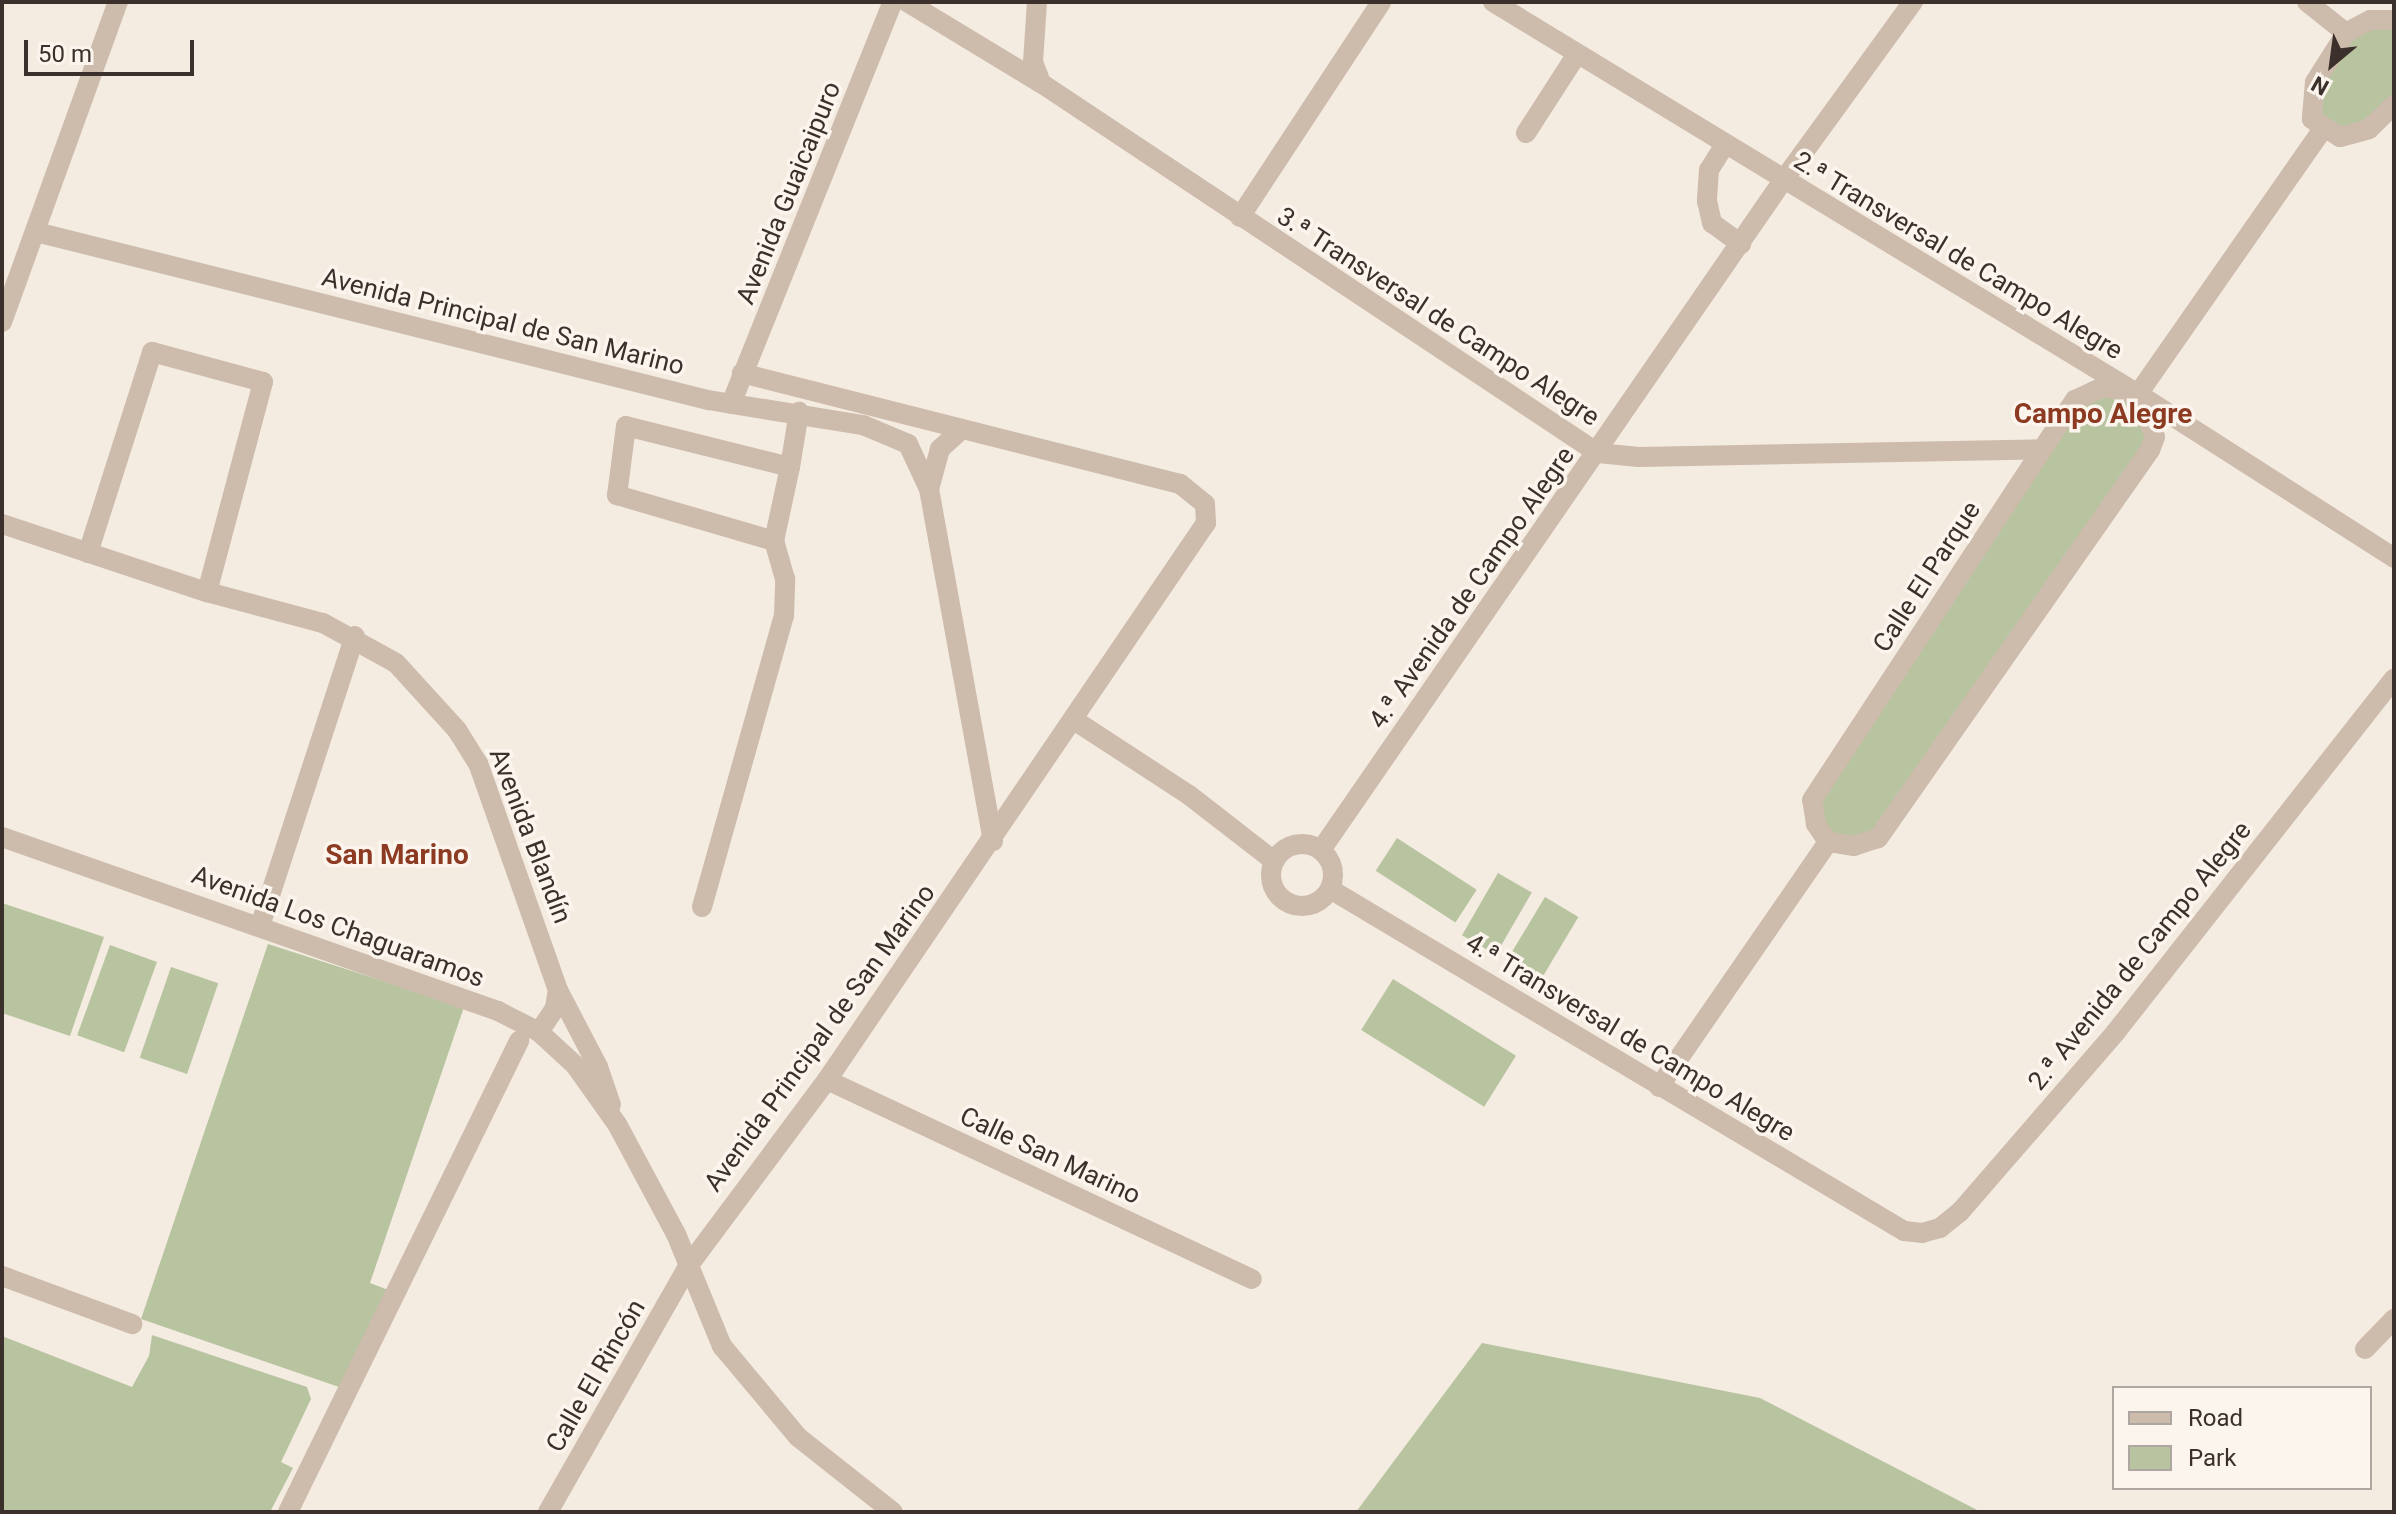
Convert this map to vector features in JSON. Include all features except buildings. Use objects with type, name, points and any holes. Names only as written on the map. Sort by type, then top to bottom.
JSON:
[{"type":"street","points":[[2,322],[118,2]]},
{"type":"street","name":"Avenida Guaicaipuro","points":[[731,404],[893,2]]},
{"type":"street","name":"3.ª Transversal de Campo Alegre","points":[[907,2],[1041,83],[1598,453],[1639,457],[2041,449]]},
{"type":"street","points":[[1037,2],[1033,62],[1041,83]]},
{"type":"street","points":[[1240,217],[1381,2]]},
{"type":"street","name":"2.ª Transversal de Campo Alegre","points":[[1493,2],[1782,182],[2138,394],[2394,558]]},
{"type":"street","name":"4.ª Avenida de Campo Alegre","points":[[1321,850],[1598,453],[1782,182],[1913,2]]},
{"type":"street","points":[[2307,2],[2346,33]]},
{"type":"street","points":[[2394,20],[2370,20],[2346,33],[2315,82],[2312,119],[2322,130],[2340,137],[2355,134],[2394,105]]},
{"type":"street","points":[[1526,133],[1577,54]]},
{"type":"street","points":[[1659,1087],[1828,842],[1854,846],[1878,838],[2141,463],[2155,437],[2138,394],[2322,130]]},
{"type":"street","points":[[1724,146],[1709,170],[1707,201],[1712,223],[1741,244]]},
{"type":"street","name":"Avenida Principal de San Marino","points":[[36,232],[731,404],[799,412],[899,437],[915,452],[929,489],[993,841]]},
{"type":"street","points":[[88,553],[152,352],[263,382],[207,592]]},
{"type":"street","name":"Avenida Principal de San Marino","points":[[689,1265],[827,1080],[1198,540],[1206,523],[1205,504],[1180,484],[742,373]]},
{"type":"street","name":"Calle El Parque","points":[[1828,842],[1811,812],[1812,800],[2041,449],[2075,400],[2089,390],[2138,394]]},
{"type":"street","points":[[702,907],[784,616],[785,579],[774,541],[799,412]]},
{"type":"street","points":[[774,541],[617,495],[626,426],[790,467]]},
{"type":"street","name":"Avenida Principal de San Marino","points":[[929,489],[940,449],[962,429]]},
{"type":"street","name":"Avenida Blandín","points":[[2,524],[207,592],[355,636],[396,663],[430,697],[478,763],[558,990],[598,1067],[617,1124]]},
{"type":"street","points":[[260,926],[355,636]]},
{"type":"street","name":"2.ª Avenida de Campo Alegre","points":[[1904,1231],[1940,1228],[1960,1212],[2115,1033],[2394,679]]},
{"type":"street","points":[[1074,720],[1189,795],[1274,861]]},
{"type":"street","name":"Avenida Los Chaguaramos","points":[[2,837],[498,1011],[539,1032],[575,1065],[617,1124]]},
{"type":"street","points":[[1295,845],[1321,850],[1333,872],[1330,889],[1308,906],[1289,903],[1271,880],[1274,861],[1295,845]]},
{"type":"street","name":"4.ª Transversal de Campo Alegre","points":[[1330,889],[1904,1231]]},
{"type":"street","points":[[539,1032],[555,1008],[558,990]]},
{"type":"street","points":[[288,1512],[519,1041]]},
{"type":"street","name":"Calle San Marino","points":[[827,1080],[1252,1279]]},
{"type":"street","points":[[617,1124],[689,1265],[722,1346],[756,1392],[798,1437],[893,1512]]},
{"type":"street","name":"Calle El Rincón","points":[[548,1512],[689,1265]]},
{"type":"street","points":[[2,1276],[132,1324]]},
{"type":"street","points":[[2365,1349],[2394,1319]]},
{"type":"green space","points":[[2394,20],[2394,105],[2369,129],[2322,130],[2311,98],[2346,33]]},
{"type":"green space","points":[[2138,394],[2155,437],[1878,838],[1841,847],[1812,800],[2075,400]]},
{"type":"green space","points":[[1397,838],[1477,890],[1455,922],[1376,871]]},
{"type":"green space","points":[[1498,873],[1532,892],[1496,955],[1462,935]]},
{"type":"green space","points":[[1545,897],[1578,917],[1542,978],[1508,958]]},
{"type":"green space","points":[[2,903],[104,937],[70,1036],[2,1013]]},
{"type":"green space","points":[[268,944],[464,1007],[370,1283],[391,1291],[342,1388],[141,1319]]},
{"type":"green space","points":[[110,945],[157,962],[124,1052],[77,1035]]},
{"type":"green space","points":[[171,967],[218,983],[187,1074],[140,1058]]},
{"type":"green space","points":[[1393,979],[1516,1056],[1484,1107],[1361,1030]]},
{"type":"green space","points":[[152,1335],[307,1387],[311,1399],[281,1462],[293,1468],[270,1512],[2,1512],[2,1336],[132,1387],[149,1356]]},
{"type":"green space","points":[[1482,1343],[1760,1398],[1981,1512],[1356,1512]]},
{"type":"district","name":"Campo Alegre","points":[[2103,414]]},
{"type":"district","name":"San Marino","points":[[397,855]]}]
